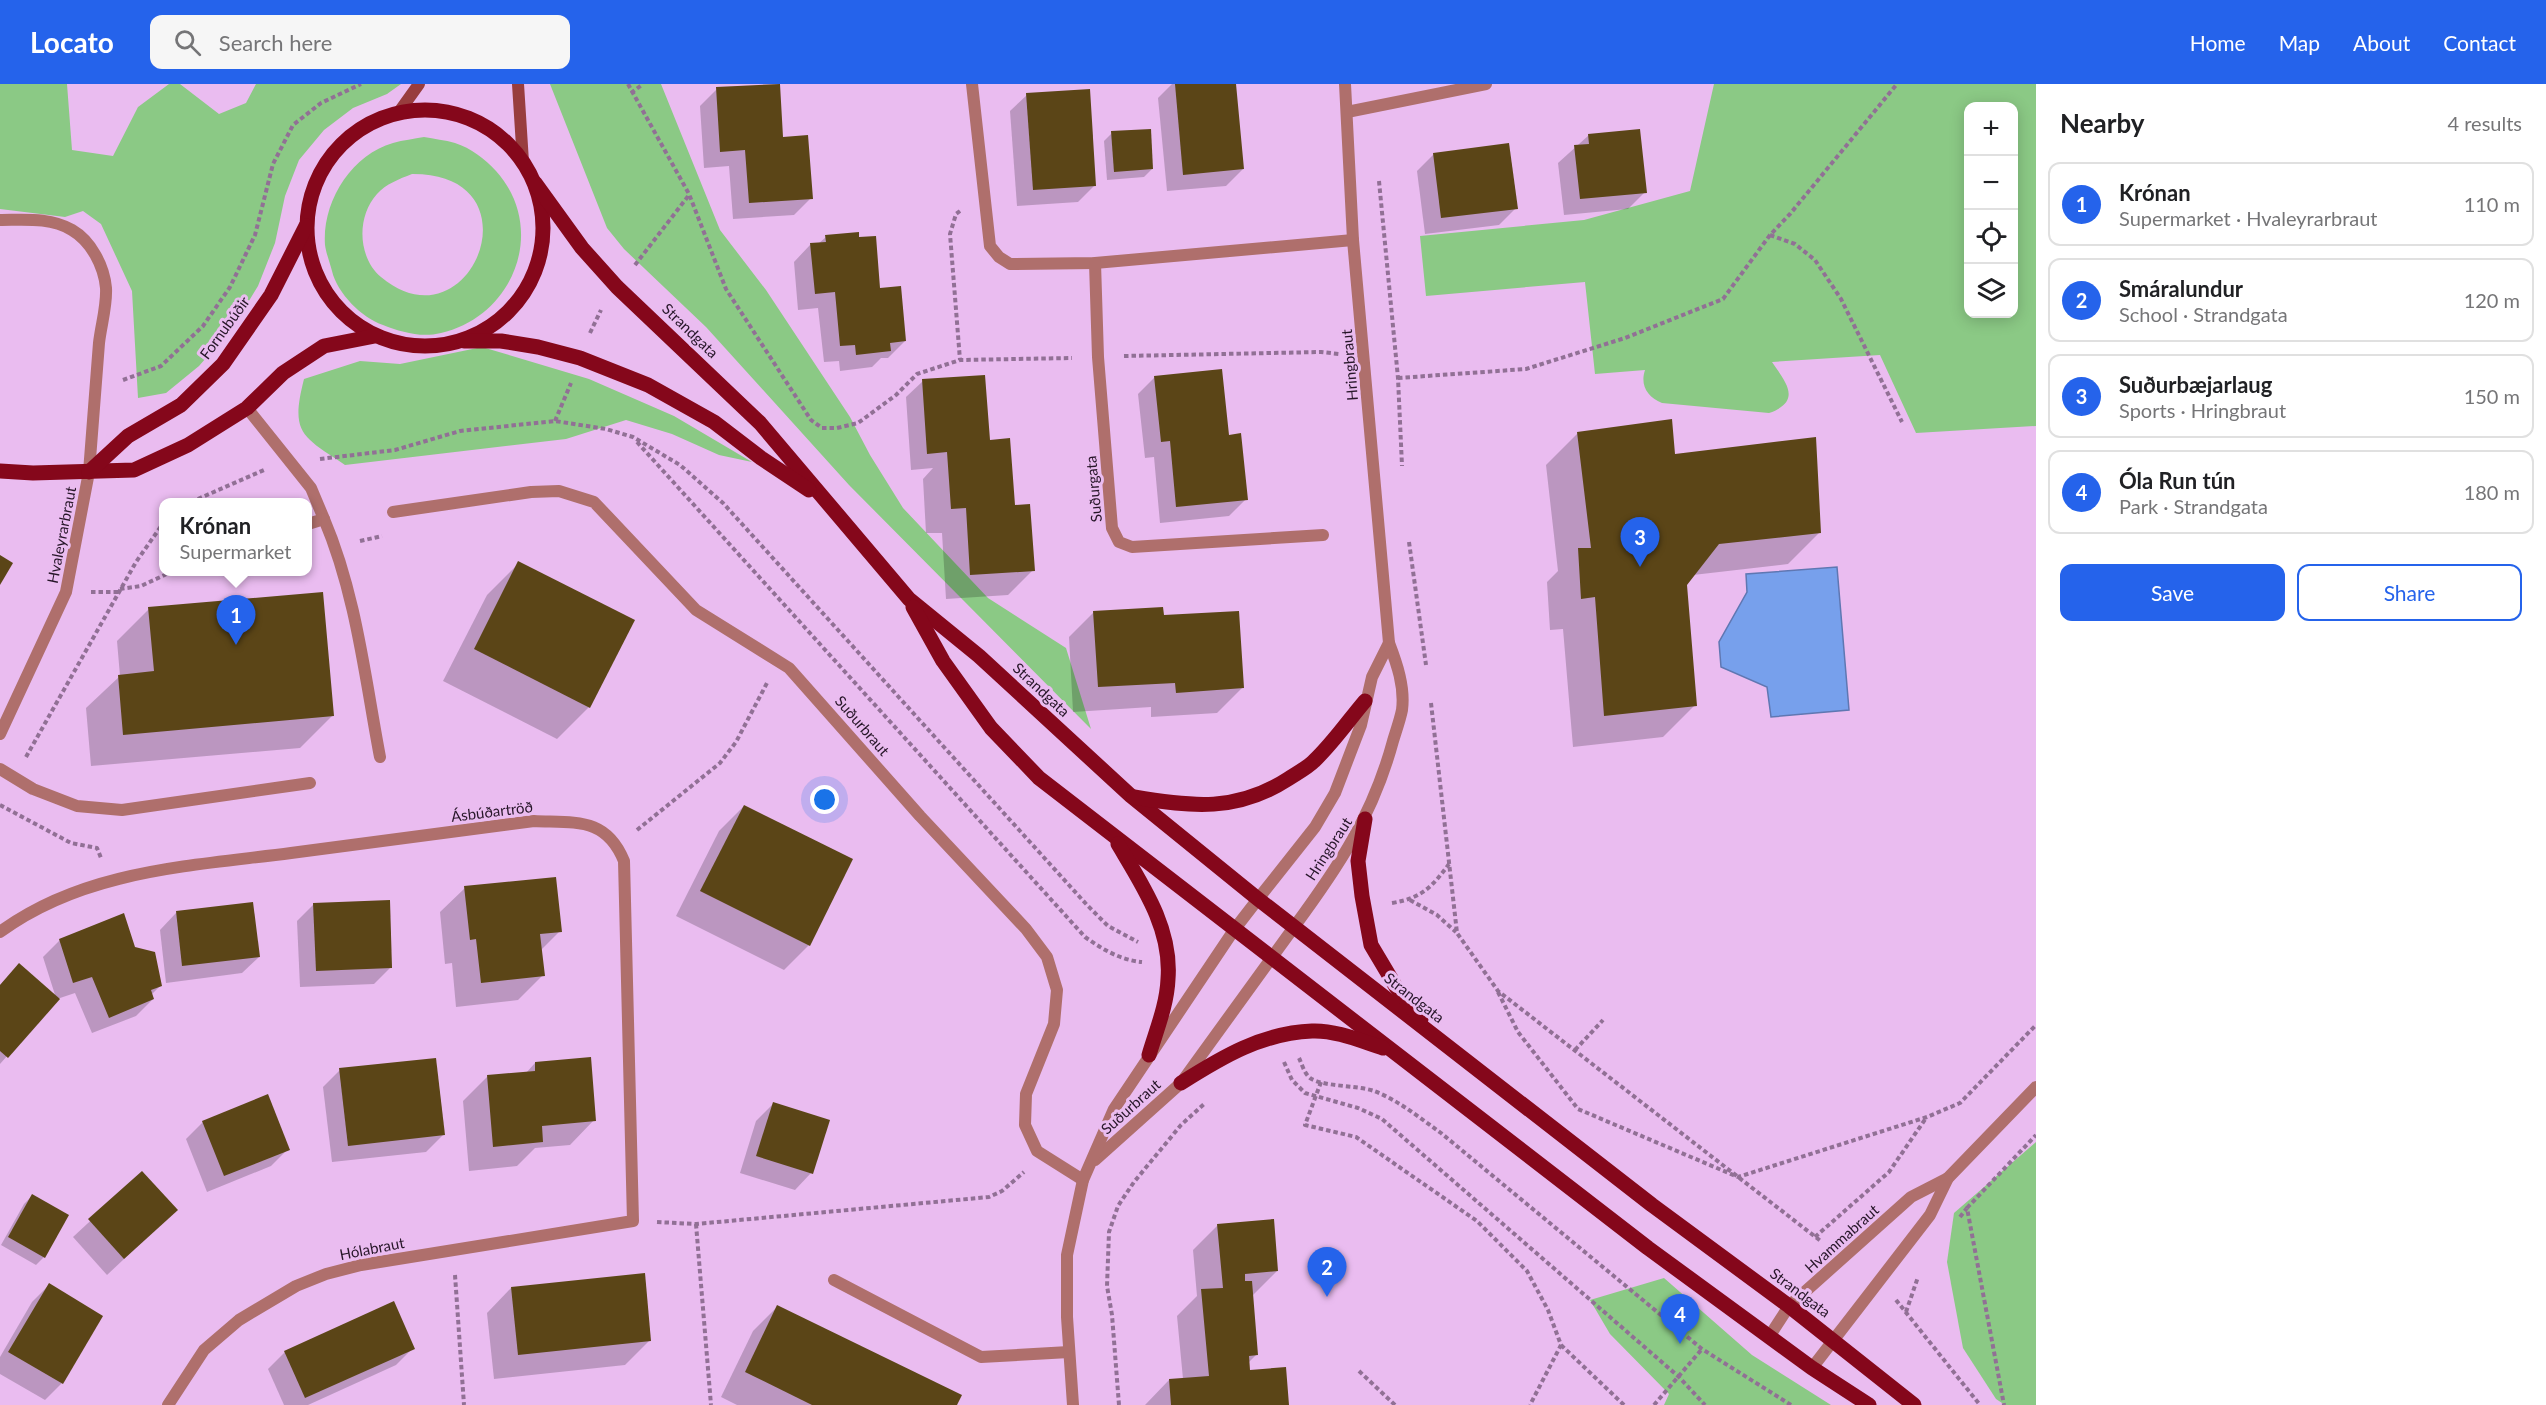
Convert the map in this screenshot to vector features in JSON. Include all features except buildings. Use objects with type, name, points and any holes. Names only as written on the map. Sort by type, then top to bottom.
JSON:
[{"type":"main road","points":[[399,112],[419,84]]},
{"type":"main road","points":[[518,84],[523,162]]},
{"type":"main road","points":[[434,109],[469,117],[500,136],[523,162],[535,183],[543,221],[539,260],[523,295],[496,323],[462,341],[433,346],[404,345],[375,336],[347,317],[325,291],[311,260],[306,226],[311,195],[324,166],[343,142],[369,123],[399,112],[434,109]]},
{"type":"main road","name":"Strandgata","points":[[535,183],[582,248],[617,286],[760,423],[909,599],[979,656],[1131,796],[1438,1040],[1674,1223],[1789,1306],[1914,1405]]},
{"type":"main road","name":"Fornubúðir","points":[[89,472],[128,436],[181,405],[223,364],[271,295],[306,226]]},
{"type":"main road","points":[[0,471],[33,473],[134,471],[188,445],[247,408],[283,373],[324,346],[375,336]]},
{"type":"main road","name":"Strandgata","points":[[462,341],[501,341],[538,347],[580,358],[648,385],[714,422],[761,458],[824,500]]},
{"type":"main road","name":"Strandgata","points":[[909,599],[943,660],[991,728],[1039,778],[1648,1248],[1812,1368],[1869,1405]]},
{"type":"main road","points":[[1131,796],[1174,804],[1208,806],[1239,802],[1268,792],[1313,762],[1365,702]]},
{"type":"main road","points":[[1365,819],[1358,861],[1371,945],[1396,987],[1438,1040]]},
{"type":"main road","points":[[1113,836],[1157,915],[1166,942],[1168,980],[1149,1055]]},
{"type":"main road","points":[[1181,1083],[1227,1054],[1254,1042],[1314,1031],[1348,1037],[1395,1052]]},
{"type":"street","points":[[972,84],[990,246],[999,257],[1010,264],[1095,263],[1353,240]]},
{"type":"street","name":"Hringbraut","points":[[1294,927],[1330,878],[1365,819],[1387,765],[1402,710],[1400,673],[1389,643],[1353,240],[1345,84]]},
{"type":"street","points":[[1347,112],[1486,84]]},
{"type":"street","points":[[0,220],[51,221],[74,231],[91,248],[101,266],[106,287],[89,472]]},
{"type":"street","name":"Suðurgata","points":[[1095,263],[1098,357],[1112,528],[1119,542],[1132,547],[1323,535]]},
{"type":"street","points":[[247,408],[311,488],[335,546],[348,592],[380,757]]},
{"type":"street","name":"Hvaleyrarbraut","points":[[0,734],[66,592],[89,472]]},
{"type":"street","name":"Suðurbraut","points":[[393,512],[558,491],[594,502],[696,610],[789,668],[920,816],[1026,929],[1047,957],[1057,990],[1054,1024],[1026,1094],[1025,1125],[1037,1151]]},
{"type":"street","points":[[312,523],[324,519]]},
{"type":"street","name":"Hringbraut","points":[[1258,899],[1315,827],[1335,793],[1360,725],[1372,677],[1389,643]]},
{"type":"street","points":[[0,769],[33,789],[77,806],[122,810],[310,783]]},
{"type":"street","name":"Ásbúðartröð","points":[[0,932],[60,897],[112,880],[180,868],[534,821],[584,823],[605,831],[618,845]]},
{"type":"street","points":[[618,845],[624,861],[633,1221]]},
{"type":"street","name":"Suðurbraut","points":[[1073,1405],[1069,1352],[1067,1255],[1083,1180],[1114,1109],[1234,930],[1258,899]]},
{"type":"street","name":"Suðurbraut","points":[[1092,1162],[1181,1083],[1294,927]]},
{"type":"street","name":"Hvammabraut","points":[[1812,1368],[1930,1215],[1948,1178],[2036,1088]]},
{"type":"street","points":[[1037,1151],[1083,1180]]},
{"type":"street","name":"Hvammabraut","points":[[1769,1337],[1789,1306],[1911,1197],[1948,1178]]},
{"type":"street","name":"Hólabraut","points":[[168,1405],[204,1350],[239,1320],[296,1286],[327,1274],[361,1265],[633,1221]]},
{"type":"street","points":[[834,1280],[981,1357],[1069,1352]]},
{"type":"path","points":[[96,390],[161,366],[203,326],[230,287],[255,235],[273,164],[293,125],[321,103],[362,84]]},
{"type":"path","points":[[628,84],[689,194],[726,290],[811,420],[822,428],[837,428],[858,423],[896,394],[917,374],[960,360],[1321,352],[1397,360]]},
{"type":"path","points":[[631,93],[643,84]]},
{"type":"path","points":[[1398,378],[1526,369],[1625,338],[1723,299],[1770,235],[1897,84]]},
{"type":"path","points":[[1378,176],[1397,360],[1403,477]]},
{"type":"path","points":[[960,360],[950,234],[956,214],[984,191]]},
{"type":"path","points":[[629,274],[689,194]]},
{"type":"path","points":[[1770,235],[1795,244],[1815,260],[1841,299],[1902,422]]},
{"type":"path","points":[[585,344],[605,301]]},
{"type":"path","points":[[555,421],[574,374]]},
{"type":"path","points":[[200,498],[288,459],[301,461],[395,450],[460,431],[555,421],[606,429],[633,437],[680,465],[723,503],[1087,905],[1108,926],[1125,937],[1145,943]]},
{"type":"path","points":[[633,437],[1085,937],[1104,951],[1123,958],[1147,961]]},
{"type":"path","points":[[335,546],[386,535],[393,512]]},
{"type":"path","points":[[47,721],[120,589],[159,528]]},
{"type":"path","points":[[1407,531],[1427,674]]},
{"type":"path","points":[[120,589],[141,586],[162,576]]},
{"type":"path","points":[[618,845],[720,763],[736,742],[769,678],[762,651]]},
{"type":"path","points":[[1430,698],[1457,933]]},
{"type":"path","points":[[0,805],[70,843],[97,848],[112,880]]},
{"type":"path","points":[[1390,903],[1410,900],[1432,886],[1449,864]]},
{"type":"path","points":[[1410,900],[1437,915],[1457,933],[1498,991],[1518,1032],[1578,1109],[1738,1177],[1927,1117],[1960,1103],[2036,1025]]},
{"type":"path","points":[[1498,991],[1843,1258]]},
{"type":"path","points":[[1575,1050],[1603,1020]]},
{"type":"path","points":[[1296,1053],[1311,1078],[1321,1082],[1354,1085],[1375,1091],[1397,1102],[1423,1120],[1702,1349],[1791,1405]]},
{"type":"path","points":[[1290,1055],[1283,1058],[1292,1080],[1305,1093],[1358,1108],[1382,1119],[1679,1377],[1705,1405]]},
{"type":"path","points":[[1321,1082],[1305,1125],[1356,1137],[1477,1221],[1527,1271],[1548,1310],[1561,1345],[1624,1405]]},
{"type":"path","points":[[1119,1405],[1112,1315],[1107,1286],[1109,1232],[1118,1206],[1134,1182],[1174,1134],[1206,1102]]},
{"type":"path","points":[[1815,1237],[1889,1172],[1927,1117]]},
{"type":"path","points":[[1955,1225],[1967,1208],[2036,1135]]},
{"type":"path","points":[[633,1221],[696,1224],[989,1197],[1002,1191],[1024,1173],[1037,1151]]},
{"type":"path","points":[[1967,1208],[2004,1405]]},
{"type":"path","points":[[696,1224],[711,1405]]},
{"type":"path","points":[[453,1250],[464,1405]]},
{"type":"path","points":[[1906,1312],[1916,1279],[1923,1269]]},
{"type":"path","points":[[1876,1284],[1895,1298],[1980,1405]]},
{"type":"path","points":[[1530,1405],[1561,1345]]},
{"type":"path","points":[[1654,1405],[1702,1349]]},
{"type":"path","points":[[1359,1371],[1395,1405]]},
{"type":"green space","points":[[0,84],[67,84],[72,150],[113,156],[138,107],[169,84],[180,84],[219,114],[246,103],[256,84],[401,84],[387,94],[353,108],[324,130],[299,160],[285,196],[275,243],[258,286],[233,327],[199,366],[166,393],[138,398],[132,291],[101,224],[83,211],[65,217],[0,209]]},
{"type":"green space","points":[[550,84],[661,84],[720,230],[766,290],[850,417],[870,455],[903,508],[988,598],[1066,648],[1091,729],[849,485],[706,327],[624,249],[607,228]]},
{"type":"green space","points":[[1714,84],[2036,84],[2036,426],[1916,433],[1880,355],[1772,362],[1786,383],[1788,396],[1780,408],[1769,413],[1662,403],[1646,390],[1643,381],[1645,370],[1595,374],[1585,282],[1426,296],[1420,236],[1584,220],[1690,191]]},
{"type":"green space","points":[[424,137],[461,145],[477,154],[496,171],[512,194],[520,218],[521,243],[515,267],[504,290],[488,309],[466,324],[441,333],[426,335],[411,334],[390,328],[375,322],[359,311],[339,288],[325,245],[328,213],[342,182],[352,169],[378,149],[397,142]],"holes":[[[412,174],[452,181],[475,200],[483,226],[479,253],[464,277],[442,292],[413,294],[381,277],[373,269],[362,237],[366,214],[370,203],[381,190]]]},
{"type":"green space","points":[[482,347],[589,379],[674,416],[752,462],[719,455],[672,434],[626,420],[566,439],[345,465],[309,440],[303,432],[298,412],[304,379],[360,361],[400,364]]},
{"type":"green space","points":[[2036,1142],[2036,1405],[2005,1405],[1996,1399],[1963,1348],[1947,1262],[1954,1213]]},
{"type":"green space","points":[[1664,1278],[1752,1355],[1831,1405],[1664,1405],[1669,1394],[1610,1334],[1590,1300]]},
{"type":"water","points":[[1837,567],[1849,710],[1771,717],[1767,687],[1721,667],[1719,642],[1747,592],[1746,574]]},
{"type":"place","name":"Suðurbæjarlaug","points":[[1640,567]]},
{"type":"place","name":"Krónan","points":[[236,645]]},
{"type":"place","name":"Smáralundur","points":[[1327,1297]]},
{"type":"place","name":"Óla Run tún","points":[[1680,1344]]}]
